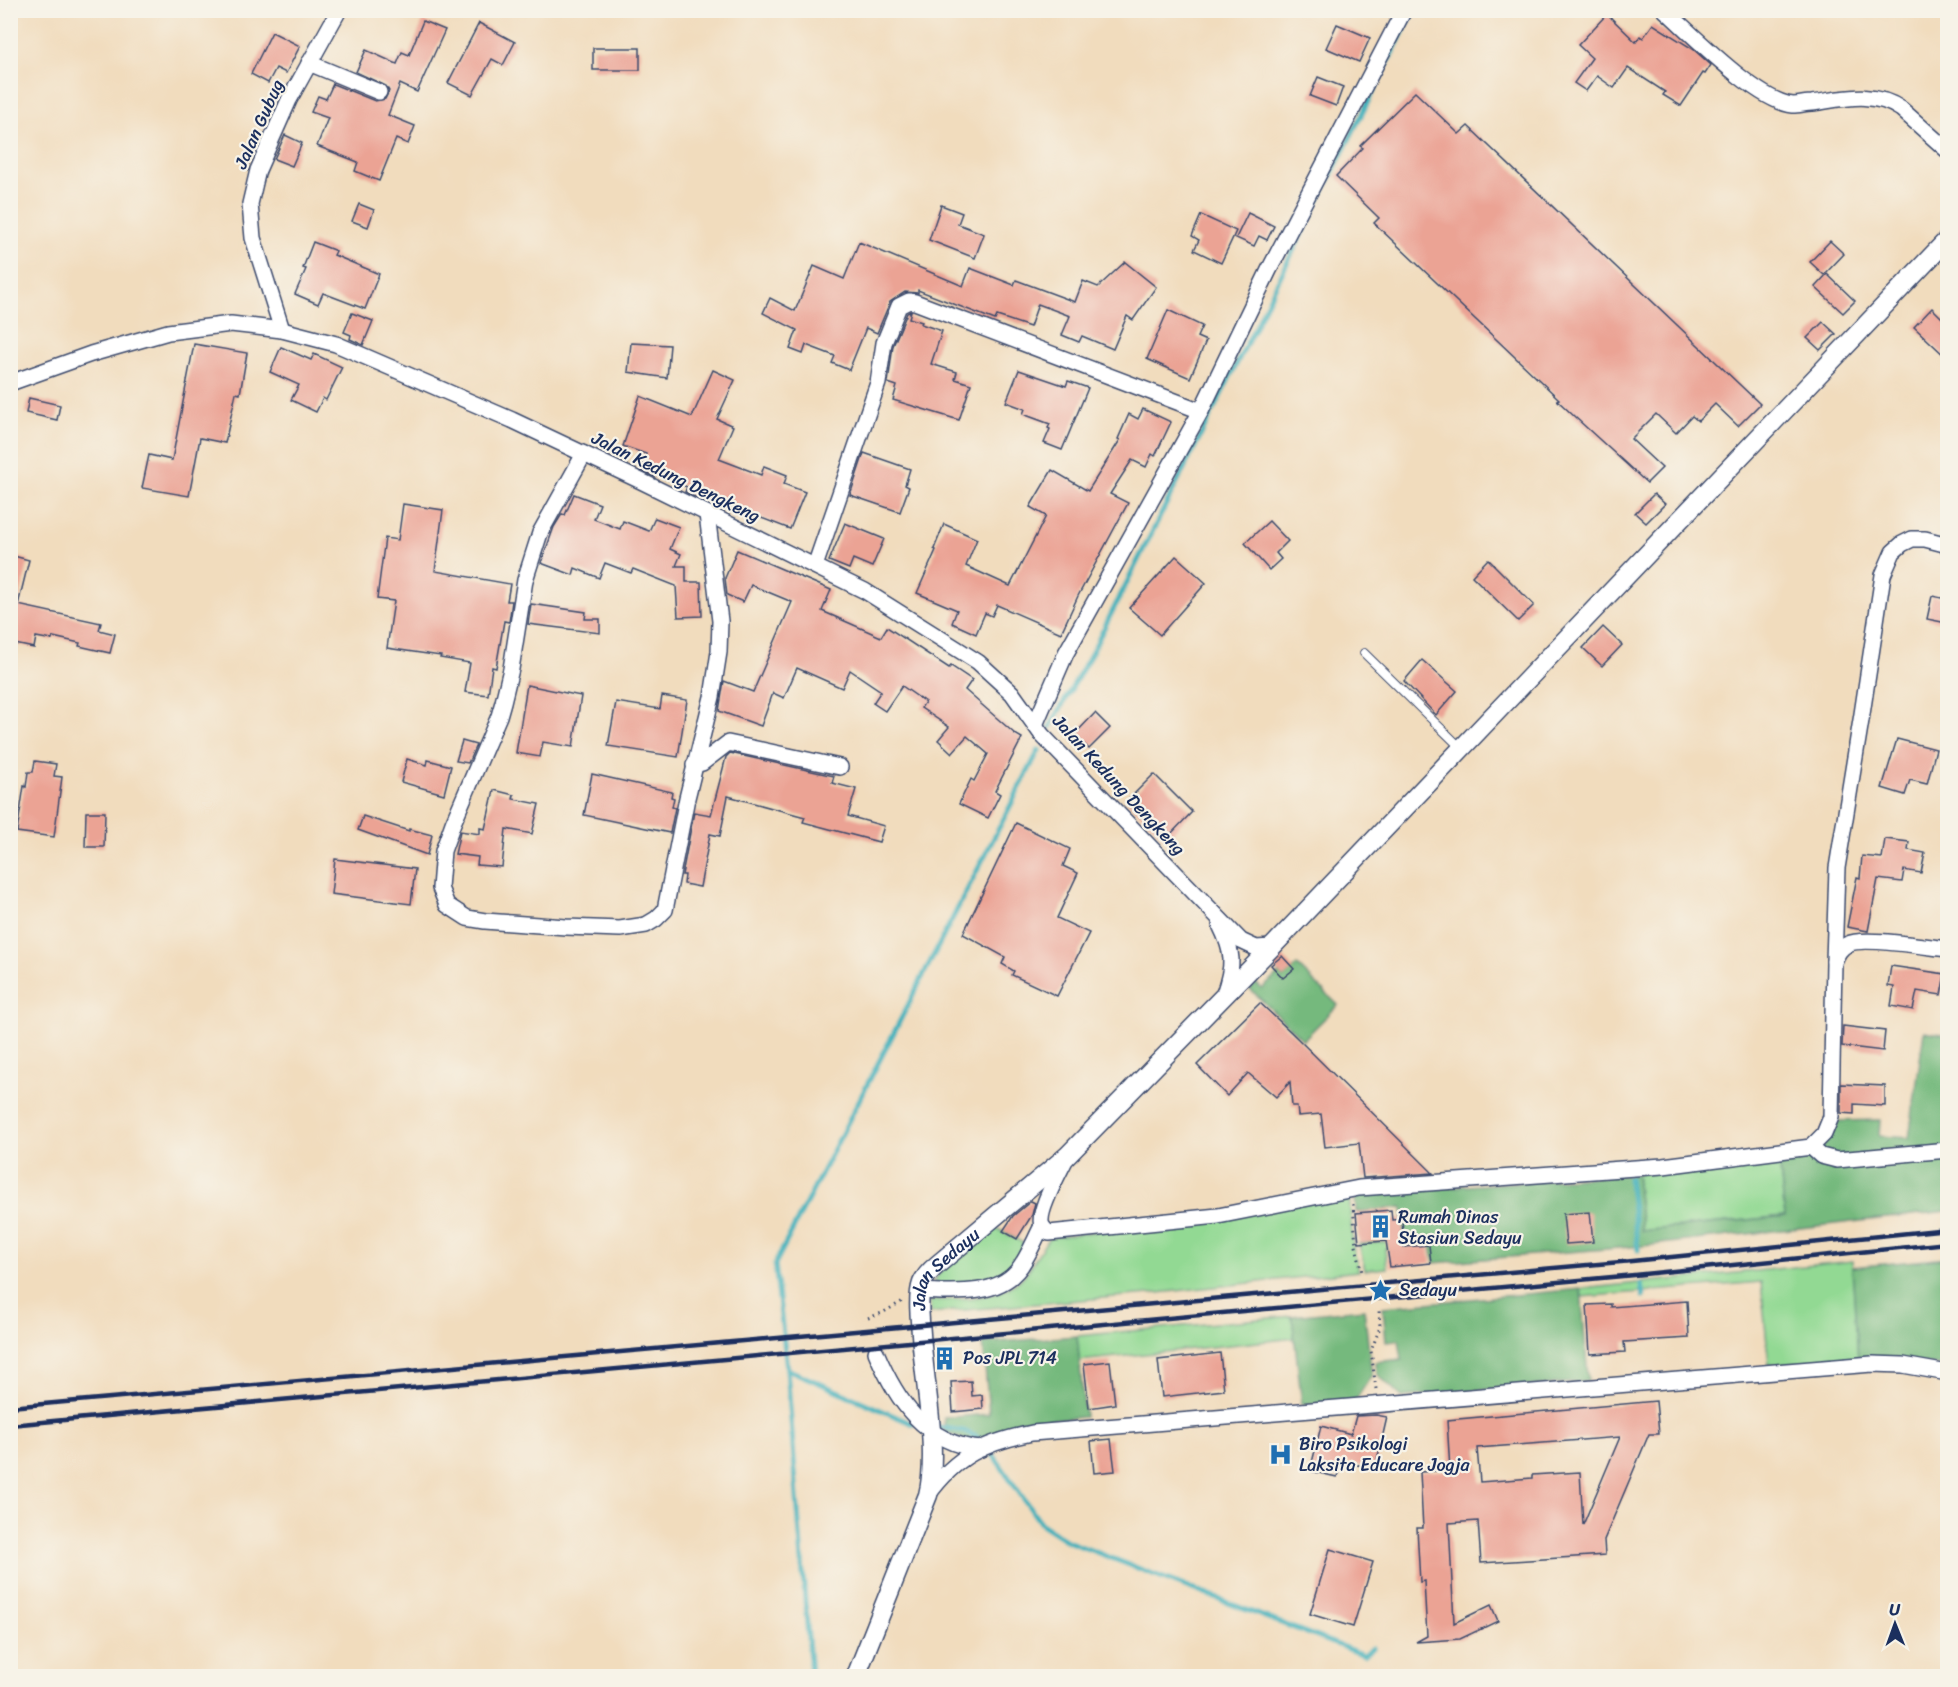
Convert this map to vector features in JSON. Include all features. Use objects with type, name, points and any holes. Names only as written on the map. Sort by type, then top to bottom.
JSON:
[{"type":"street","name":"Jalan Gubug","points":[[282,330],[253,238],[250,204],[258,170],[289,100],[339,10]]},
{"type":"street","points":[[1035,725],[1066,653],[1201,411],[1269,270],[1404,10]]},
{"type":"street","points":[[1665,10],[1746,82],[1775,100],[1793,105],[1865,97],[1879,98],[1901,109],[1947,151]]},
{"type":"street","points":[[309,63],[379,92]]},
{"type":"street","name":"Jalan Sedayu","points":[[856,1677],[932,1481],[930,1431],[920,1324],[920,1291],[927,1276],[937,1265],[1067,1156],[1272,947],[1947,239]]},
{"type":"street","points":[[815,566],[878,383],[884,344],[899,306],[903,303],[915,302],[1201,411]]},
{"type":"street","name":"Jalan Kedung Dengkeng","points":[[10,383],[91,354],[168,332],[231,324],[282,330],[336,344],[512,420],[866,591],[978,662],[1012,693],[1042,735],[1241,941],[1249,946],[1264,949],[1272,947]]},
{"type":"street","points":[[584,454],[540,533],[525,580],[511,669],[499,716],[443,851],[440,888],[447,905],[467,918],[566,927],[620,929],[645,925],[665,910],[694,765],[712,697],[719,642],[720,621],[707,514]]},
{"type":"street","points":[[1042,1226],[1048,1233],[1059,1233],[1218,1216],[1352,1190],[1445,1181],[1663,1166],[1811,1147],[1824,1134],[1832,1117],[1837,868],[1863,714],[1883,575],[1893,552],[1912,539],[1924,539],[1947,545]]},
{"type":"street","points":[[694,765],[702,763],[728,743],[840,767]]},
{"type":"street","points":[[1215,915],[1230,945],[1232,957],[1232,967],[1224,994]]},
{"type":"street","points":[[1834,962],[1839,950],[1850,942],[1865,941],[1947,949]]},
{"type":"street","points":[[1811,1147],[1821,1156],[1837,1160],[1947,1150]]},
{"type":"street","points":[[920,1291],[962,1292],[988,1289],[1006,1282],[1028,1255],[1042,1226],[1041,1217],[1044,1207],[1067,1156]]},
{"type":"street","points":[[876,1352],[894,1390],[917,1419],[930,1431],[953,1444],[981,1449]]},
{"type":"street","points":[[928,1495],[942,1476],[953,1466],[981,1449],[1012,1437],[1032,1433],[1872,1364],[1903,1365],[1947,1373]]},
{"type":"lane","points":[[1364,653],[1461,748]]},
{"type":"path","points":[[1352,1190],[1356,1246],[1362,1272]]},
{"type":"path","points":[[1377,1406],[1371,1352],[1380,1327],[1379,1311]]},
{"type":"green space","points":[[1297,965],[1338,1005],[1303,1040],[1250,989],[1256,983],[1262,989],[1279,973],[1283,978]]},
{"type":"green space","points":[[1924,1031],[1947,1035],[1947,1211],[1643,1246],[1434,1263],[1431,1243],[1405,1245],[1402,1207],[1356,1212],[1355,1194],[1636,1174],[1642,1231],[1785,1216],[1779,1159],[1809,1154],[1823,1147],[1839,1121],[1880,1120],[1879,1136],[1909,1138]]},
{"type":"green space","points":[[1779,1159],[1785,1216],[1642,1231],[1636,1174]]},
{"type":"green space","points":[[1349,1195],[1353,1246],[1359,1271],[1149,1294],[930,1313],[930,1301],[980,1297],[1014,1285],[1027,1272],[1050,1238]]},
{"type":"green space","points":[[994,1227],[1025,1244],[1007,1271],[996,1278],[979,1283],[934,1285],[941,1271]]},
{"type":"green space","points":[[1404,1240],[1405,1247],[1385,1249],[1387,1268],[1365,1270],[1359,1244]]},
{"type":"green space","points":[[1947,1258],[1947,1366],[1858,1359],[1852,1267]]},
{"type":"green space","points":[[1852,1261],[1858,1359],[1769,1365],[1761,1282],[1582,1297],[1581,1289]]},
{"type":"green space","points":[[1581,1289],[1588,1381],[1402,1397],[1377,1374],[1376,1362],[1402,1359],[1399,1340],[1386,1341],[1383,1307]]},
{"type":"green space","points":[[1364,1309],[1372,1375],[1355,1401],[1302,1405],[1292,1316]]},
{"type":"green space","points":[[1292,1316],[1295,1338],[1079,1361],[1077,1336]]},
{"type":"green space","points":[[1077,1336],[1085,1417],[1022,1421],[975,1441],[965,1440],[945,1432],[944,1418],[989,1414],[983,1343]]},
{"type":"building","points":[[1607,14],[1636,42],[1640,36],[1643,38],[1653,24],[1693,49],[1711,65],[1681,106],[1663,95],[1665,92],[1628,68],[1614,88],[1597,76],[1586,91],[1574,83],[1592,58],[1578,45]]},
{"type":"building","points":[[423,21],[445,30],[417,92],[400,84],[388,115],[415,126],[408,144],[396,139],[379,181],[355,171],[358,162],[317,146],[328,118],[311,112],[318,96],[326,99],[333,84],[375,101],[385,99],[389,91],[386,86],[356,72],[366,50],[397,64],[402,52],[409,55]]},
{"type":"building","points":[[479,23],[515,42],[503,65],[492,59],[472,95],[448,83]]},
{"type":"building","points":[[1337,24],[1370,38],[1359,62],[1326,48]]},
{"type":"building","points":[[272,32],[300,46],[286,73],[276,68],[268,83],[251,74]]},
{"type":"building","points":[[593,48],[640,48],[640,70],[593,70]]},
{"type":"building","points":[[1318,77],[1343,87],[1336,106],[1310,96]]},
{"type":"building","points":[[1415,92],[1459,134],[1468,126],[1760,404],[1738,426],[1715,404],[1698,421],[1692,416],[1676,433],[1656,414],[1631,439],[1662,468],[1647,483],[1557,400],[1559,399],[1374,223],[1379,218],[1336,176],[1363,148],[1360,146]]},
{"type":"building","points":[[285,135],[302,143],[292,166],[274,159]]},
{"type":"building","points":[[359,204],[374,210],[368,227],[352,221]]},
{"type":"building","points":[[941,205],[962,213],[958,224],[984,234],[975,258],[929,240]]},
{"type":"building","points":[[1248,213],[1274,226],[1267,240],[1259,236],[1254,246],[1236,238]]},
{"type":"building","points":[[1201,215],[1236,231],[1221,263],[1194,250],[1199,240],[1192,236]]},
{"type":"building","points":[[1830,241],[1844,254],[1824,275],[1810,262]]},
{"type":"building","points":[[313,242],[336,251],[334,255],[379,274],[365,309],[323,293],[318,304],[295,294],[306,269],[303,268]]},
{"type":"building","points":[[859,242],[963,286],[970,268],[1014,285],[1016,280],[1075,302],[1083,281],[1098,287],[1125,262],[1156,287],[1133,320],[1127,316],[1113,349],[1082,336],[1079,342],[1062,335],[1070,316],[1038,304],[1030,327],[997,316],[995,320],[918,290],[918,293],[905,292],[890,302],[877,333],[866,328],[849,370],[832,363],[835,356],[806,345],[803,354],[790,349],[797,330],[763,313],[770,298],[795,311],[814,266],[844,279]]},
{"type":"building","points":[[1827,274],[1855,301],[1843,313],[1815,287]]},
{"type":"building","points":[[1932,308],[1947,323],[1947,358],[1914,327]]},
{"type":"building","points":[[1168,310],[1202,326],[1197,337],[1206,341],[1190,378],[1147,359]]},
{"type":"building","points":[[911,311],[909,318],[942,331],[931,364],[957,372],[955,379],[971,384],[959,420],[893,400],[897,386],[888,383],[893,346],[907,313]]},
{"type":"building","points":[[352,313],[373,321],[363,345],[350,339],[351,335],[344,332]]},
{"type":"building","points":[[1823,322],[1836,334],[1820,350],[1807,338]]},
{"type":"building","points":[[631,343],[670,345],[667,378],[628,372]]},
{"type":"building","points":[[194,344],[247,353],[240,394],[236,393],[225,443],[200,438],[189,496],[142,488],[149,455],[172,460]]},
{"type":"building","points":[[281,347],[311,360],[314,354],[342,367],[326,400],[323,398],[316,412],[291,400],[299,385],[270,372]]},
{"type":"building","points":[[713,370],[735,380],[717,419],[733,426],[719,459],[761,475],[764,466],[787,475],[784,484],[805,492],[790,529],[725,504],[704,498],[703,501],[685,492],[687,487],[640,470],[646,454],[623,446],[640,396],[692,417]]},
{"type":"building","points":[[1019,370],[1066,386],[1068,381],[1088,388],[1062,450],[1044,443],[1050,424],[1023,414],[1025,409],[1006,402]]},
{"type":"building","points":[[29,398],[60,405],[57,420],[26,413]]},
{"type":"building","points":[[1143,409],[1171,422],[1155,456],[1152,454],[1146,467],[1132,460],[1110,494],[1128,503],[1078,596],[1061,633],[997,605],[992,616],[985,613],[976,634],[952,623],[957,610],[917,593],[936,550],[934,549],[944,524],[977,539],[966,566],[1010,586],[1046,516],[1030,507],[1052,470],[1088,491],[1120,440],[1118,439],[1129,414],[1138,419]]},
{"type":"building","points":[[864,453],[910,469],[905,485],[909,487],[900,512],[850,495]]},
{"type":"building","points":[[574,494],[600,504],[594,519],[620,529],[623,521],[649,531],[655,518],[679,527],[670,549],[681,554],[676,566],[686,566],[686,582],[701,582],[702,616],[678,617],[676,586],[633,569],[631,573],[605,563],[599,578],[575,568],[573,575],[541,563],[554,527],[562,514],[565,515]]},
{"type":"building","points":[[1654,494],[1665,504],[1646,523],[1635,513]]},
{"type":"building","points":[[403,504],[443,510],[435,571],[510,584],[507,601],[512,601],[509,622],[504,621],[496,668],[492,667],[488,695],[465,692],[470,663],[387,648],[394,601],[377,599],[385,538],[398,540]]},
{"type":"building","points":[[1269,521],[1288,541],[1276,553],[1281,559],[1269,570],[1245,543]]},
{"type":"building","points":[[845,523],[884,539],[872,567],[853,559],[849,569],[829,561]]},
{"type":"building","points":[[737,550],[831,590],[822,611],[881,637],[887,627],[949,668],[951,666],[972,680],[965,690],[1022,738],[995,791],[1000,794],[988,818],[959,804],[971,779],[974,781],[988,754],[967,736],[952,753],[938,740],[949,727],[921,708],[925,702],[902,686],[885,711],[873,703],[881,691],[850,670],[842,688],[797,668],[784,698],[773,693],[761,726],[719,711],[724,681],[753,692],[792,602],[751,585],[743,602],[727,595],[725,578]]},
{"type":"building","points":[[10,555],[29,560],[18,605],[101,623],[99,630],[115,634],[110,653],[53,637],[52,640],[36,637],[34,648],[10,643]]},
{"type":"building","points":[[1176,556],[1206,583],[1160,635],[1129,608]]},
{"type":"building","points":[[1488,559],[1534,605],[1518,621],[1472,576]]},
{"type":"building","points":[[1932,596],[1947,599],[1947,623],[1927,619]]},
{"type":"building","points":[[531,604],[586,612],[585,619],[600,619],[600,633],[528,624]]},
{"type":"building","points":[[1603,627],[1622,645],[1602,666],[1583,648]]},
{"type":"building","points":[[1422,660],[1457,691],[1436,715],[1404,681]]},
{"type":"building","points":[[527,685],[581,696],[573,747],[543,742],[540,757],[516,753]]},
{"type":"building","points":[[662,696],[687,700],[678,757],[608,746],[616,702],[660,709]]},
{"type":"building","points":[[1095,713],[1110,728],[1089,749],[1074,735]]},
{"type":"building","points":[[1897,739],[1936,749],[1927,784],[1910,780],[1905,795],[1882,788]]},
{"type":"building","points":[[462,741],[476,745],[468,763],[456,761]]},
{"type":"building","points":[[730,753],[834,776],[832,783],[856,789],[848,816],[884,826],[879,842],[803,822],[805,817],[728,796],[720,836],[710,834],[700,887],[684,884],[685,875],[682,875],[694,812],[711,815],[726,757]]},
{"type":"building","points":[[407,759],[427,765],[428,760],[451,766],[444,794],[401,782]]},
{"type":"building","points":[[35,761],[56,764],[54,776],[62,777],[54,837],[17,832],[24,786],[26,787],[28,772],[33,772]]},
{"type":"building","points":[[592,774],[672,792],[671,797],[674,798],[672,807],[675,808],[670,833],[584,815]]},
{"type":"building","points":[[1154,774],[1192,812],[1166,839],[1127,801]]},
{"type":"building","points":[[494,790],[514,795],[513,799],[539,804],[532,834],[506,829],[502,867],[477,865],[478,857],[455,854],[460,831],[480,834],[480,828],[485,829]]},
{"type":"building","points":[[86,812],[105,812],[104,847],[85,847]]},
{"type":"building","points":[[363,816],[409,831],[409,829],[432,835],[427,855],[358,830]]},
{"type":"building","points":[[1016,823],[1070,849],[1063,866],[1078,873],[1057,918],[1089,933],[1057,996],[1012,975],[1014,971],[1002,964],[1005,957],[963,934]]},
{"type":"building","points":[[1885,839],[1909,842],[1908,850],[1925,853],[1921,873],[1904,870],[1902,882],[1878,879],[1868,931],[1847,927],[1857,877],[1860,878],[1862,856],[1882,858]]},
{"type":"building","points":[[335,859],[415,869],[411,904],[331,894]]},
{"type":"building","points":[[1282,956],[1294,969],[1283,978],[1271,965]]},
{"type":"building","points":[[1891,966],[1945,974],[1941,995],[1917,991],[1913,1010],[1891,1006],[1894,987],[1888,986]]},
{"type":"building","points":[[1260,1003],[1433,1173],[1363,1178],[1359,1143],[1325,1147],[1321,1114],[1298,1116],[1297,1106],[1292,1106],[1290,1082],[1276,1097],[1248,1073],[1227,1096],[1197,1065]]},
{"type":"building","points":[[1843,1026],[1885,1031],[1883,1051],[1842,1046]]},
{"type":"building","points":[[1841,1084],[1885,1086],[1885,1106],[1854,1104],[1854,1114],[1841,1113]]},
{"type":"building","points":[[1031,1201],[1035,1203],[1032,1215],[1017,1239],[1003,1231],[1013,1216]]},
{"type":"building","points":[[1391,1210],[1392,1220],[1402,1219],[1404,1247],[1429,1245],[1431,1263],[1390,1267],[1386,1241],[1359,1243],[1356,1213]]},
{"type":"building","points":[[1590,1212],[1593,1242],[1566,1244],[1563,1214]]},
{"type":"building","points":[[1687,1301],[1689,1338],[1624,1342],[1625,1352],[1590,1354],[1587,1305],[1611,1304],[1611,1307]]},
{"type":"building","points":[[1220,1353],[1224,1390],[1162,1397],[1158,1360]]},
{"type":"building","points":[[1110,1361],[1115,1404],[1089,1408],[1084,1364]]},
{"type":"building","points":[[971,1381],[972,1396],[982,1395],[983,1409],[953,1412],[951,1382]]},
{"type":"building","points":[[1656,1401],[1659,1434],[1649,1434],[1604,1540],[1605,1555],[1481,1563],[1478,1521],[1449,1523],[1454,1623],[1491,1605],[1498,1621],[1460,1639],[1416,1642],[1427,1636],[1424,1581],[1420,1582],[1417,1528],[1423,1528],[1420,1472],[1450,1470],[1447,1420]],"holes":[[[1620,1437],[1583,1525],[1580,1472],[1480,1482],[1477,1448]]]},
{"type":"building","points":[[1356,1416],[1387,1417],[1375,1469],[1341,1461],[1337,1477],[1310,1471],[1321,1426],[1351,1434]]},
{"type":"building","points":[[1111,1439],[1115,1471],[1094,1473],[1091,1441]]},
{"type":"building","points":[[1330,1549],[1373,1562],[1353,1627],[1310,1614]]},
{"type":"waterway","points":[[1050,727],[1092,652],[1414,10]]},
{"type":"waterway","points":[[811,1676],[787,1369],[775,1264],[1039,750]]},
{"type":"waterway","points":[[1629,1178],[1638,1250]]},
{"type":"waterway","points":[[1641,1285],[1643,1296]]},
{"type":"waterway","points":[[787,1369],[913,1424]]},
{"type":"waterway","points":[[939,1427],[964,1431],[977,1437]]},
{"type":"waterway","points":[[992,1453],[1041,1524],[1067,1541],[1364,1655],[1373,1648]]},
{"type":"railway","points":[[10,1407],[1632,1261],[1948,1229]]},
{"type":"railway","points":[[10,1425],[1634,1275],[1948,1243]]},
{"type":"place","name":"Rumah Dinas Stasiun Sedayu","points":[[1380,1227]]},
{"type":"place","name":"Sedayu","points":[[1381,1290]]},
{"type":"place","name":"Pos JPL 714","points":[[945,1358]]},
{"type":"place","name":"Biro Psikologi Laksita Educare Jogja","points":[[1281,1454]]}]
